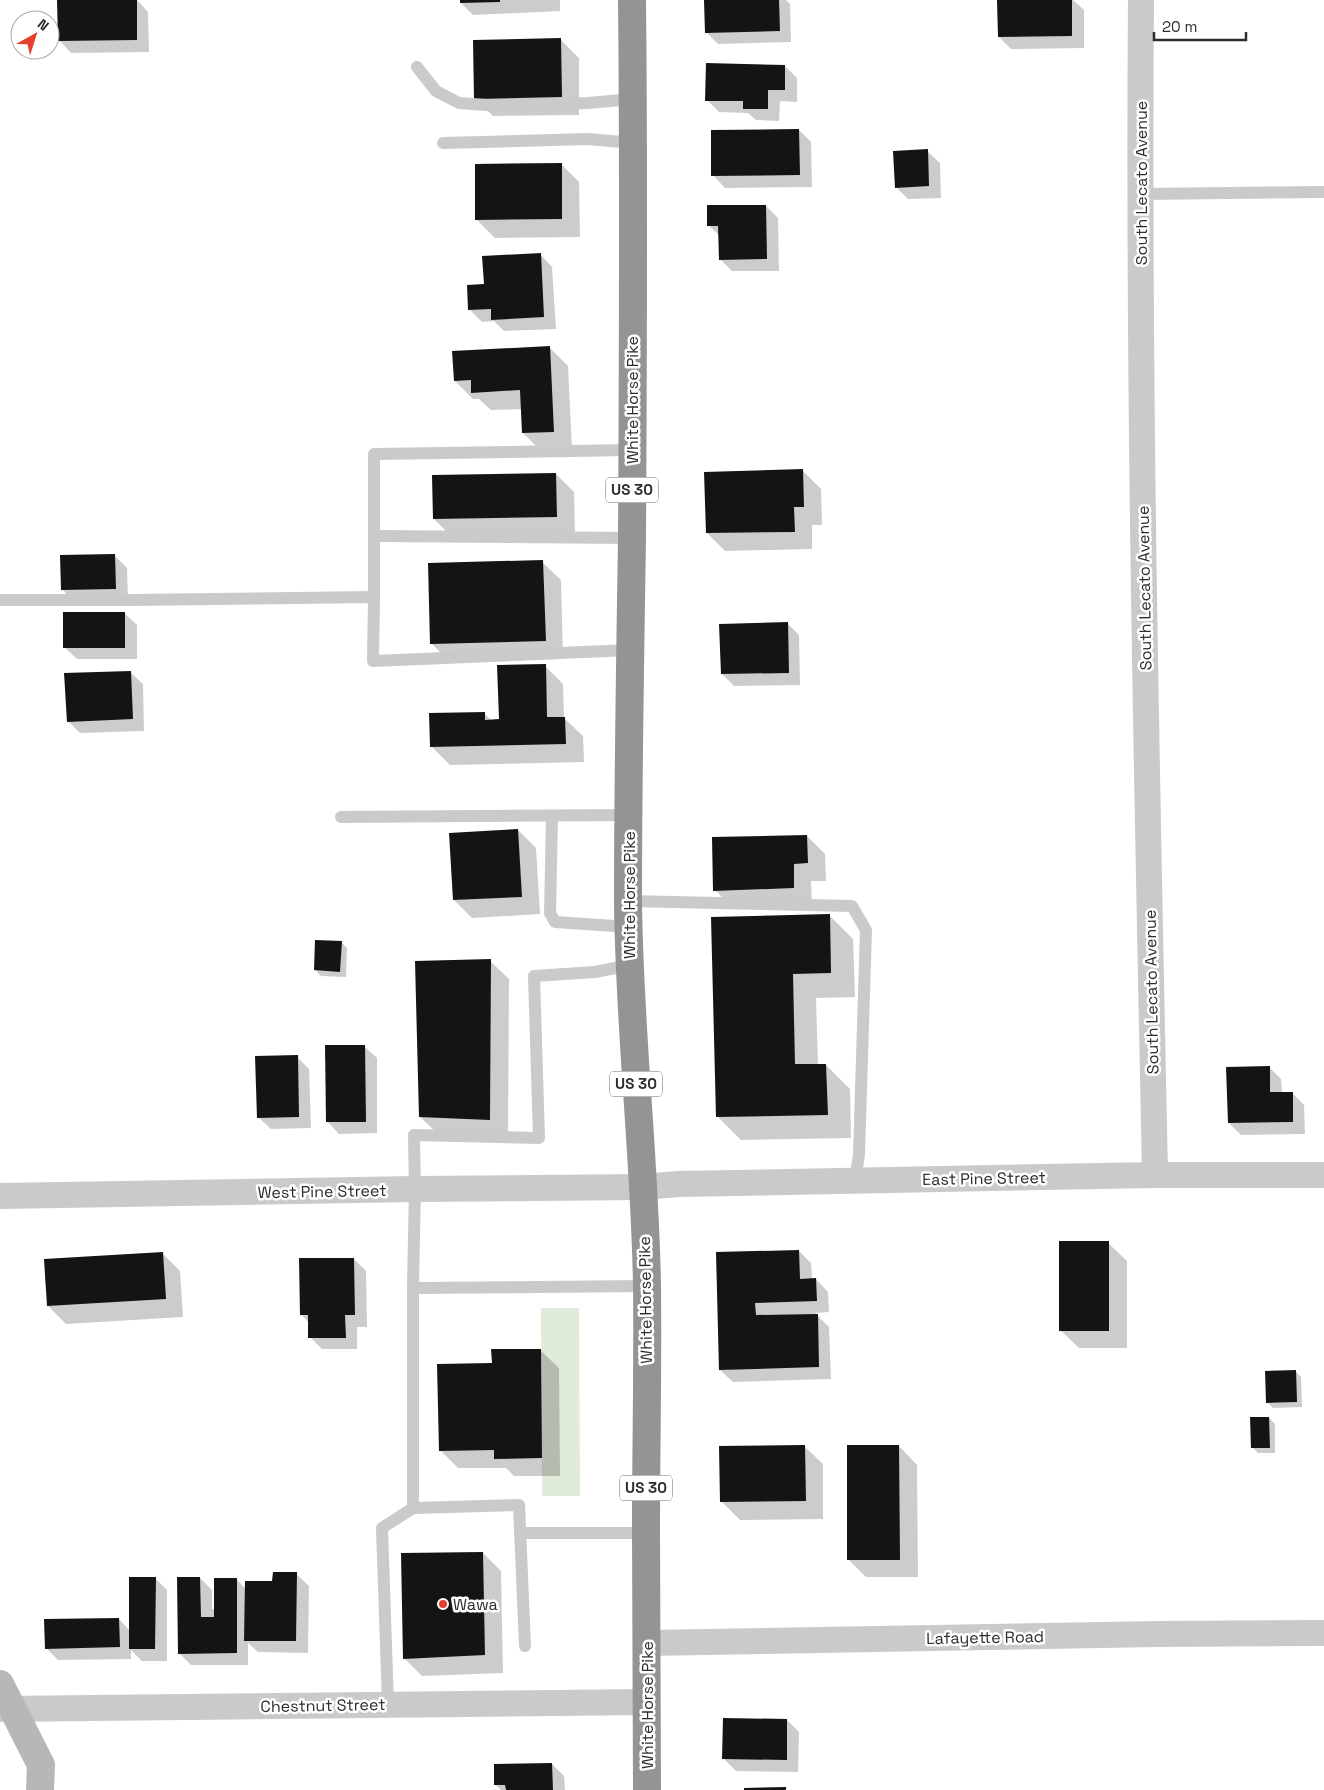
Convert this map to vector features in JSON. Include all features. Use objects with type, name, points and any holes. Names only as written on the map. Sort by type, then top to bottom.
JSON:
[{"type":"highway","name":"White Horse Pike","points":[[632,0],[632,538],[628,914],[640,1157],[644,1187],[647,1286],[647,1643],[645,1672],[647,1790]]},
{"type":"street","name":"South Lecato Avenue","points":[[1141,0],[1140,194],[1144,637],[1155,1175]]},
{"type":"street","name":"East Pine Street","points":[[644,1187],[678,1184],[1155,1175],[1324,1175]]},
{"type":"street","name":"West Pine Street","points":[[0,1196],[644,1187]]},
{"type":"street","name":"Lafayette Road","points":[[647,1643],[1324,1633]]},
{"type":"street","points":[[0,1684],[6,1709],[41,1765],[40,1790]]},
{"type":"street","name":"Chestnut Street","points":[[6,1709],[647,1702]]},
{"type":"lane","points":[[417,67],[436,91],[459,103],[500,106],[588,104],[633,99]]},
{"type":"lane","points":[[443,143],[588,139],[633,143]]},
{"type":"lane","points":[[1140,194],[1324,192]]},
{"type":"lane","points":[[630,650],[373,661],[374,454],[632,450]]},
{"type":"lane","points":[[374,536],[632,538]]},
{"type":"lane","points":[[0,600],[374,597]]},
{"type":"lane","points":[[342,816],[629,815]]},
{"type":"lane","points":[[552,816],[550,913],[555,922],[628,914],[852,906],[866,930],[859,1154],[856,1181]]},
{"type":"lane","points":[[413,1508],[414,1135],[539,1138],[534,976],[595,972],[630,965]]},
{"type":"lane","points":[[413,1288],[647,1286]]},
{"type":"lane","points":[[388,1705],[382,1528],[413,1508],[519,1505],[525,1646]]},
{"type":"lane","points":[[520,1534],[646,1533]]},
{"type":"green space","points":[[541,1308],[579,1308],[580,1496],[542,1496]]},
{"type":"building","points":[[57,0],[137,0],[137,40],[60,41],[60,10],[57,10]]},
{"type":"building","points":[[460,0],[500,0],[500,2],[460,3]]},
{"type":"building","points":[[704,0],[779,0],[780,31],[705,33]]},
{"type":"building","points":[[997,0],[1072,0],[1072,36],[998,37]]},
{"type":"building","points":[[561,38],[562,97],[474,99],[473,40]]},
{"type":"building","points":[[706,63],[785,65],[785,90],[768,90],[768,109],[743,109],[743,101],[705,101]]},
{"type":"building","points":[[799,129],[800,175],[711,176],[711,130]]},
{"type":"building","points":[[928,149],[929,186],[895,188],[893,151]]},
{"type":"building","points":[[562,163],[562,219],[475,220],[475,164]]},
{"type":"building","points":[[707,205],[766,205],[767,259],[719,260],[718,226],[707,226]]},
{"type":"building","points":[[541,253],[544,317],[491,320],[491,309],[468,310],[467,285],[484,284],[482,256]]},
{"type":"building","points":[[550,346],[554,432],[522,433],[520,390],[471,393],[471,380],[454,381],[452,351]]},
{"type":"building","points":[[803,469],[804,507],[794,507],[795,532],[706,533],[704,472]]},
{"type":"building","points":[[556,473],[557,517],[433,519],[432,475]]},
{"type":"building","points":[[115,554],[116,589],[61,590],[60,555]]},
{"type":"building","points":[[543,560],[546,641],[430,644],[428,563]]},
{"type":"building","points":[[63,612],[125,612],[125,648],[63,648]]},
{"type":"building","points":[[788,622],[789,673],[721,674],[719,624]]},
{"type":"building","points":[[546,664],[547,717],[565,717],[566,744],[430,747],[429,713],[485,712],[485,720],[499,719],[497,665]]},
{"type":"building","points":[[131,671],[133,719],[67,722],[64,673]]},
{"type":"building","points":[[518,829],[522,897],[453,900],[449,833]]},
{"type":"building","points":[[807,835],[808,863],[794,864],[794,888],[713,891],[712,837]]},
{"type":"building","points":[[830,914],[831,973],[793,974],[795,1064],[826,1064],[828,1115],[716,1117],[711,917]]},
{"type":"building","points":[[315,940],[342,941],[340,972],[314,970]]},
{"type":"building","points":[[491,959],[490,1120],[419,1117],[415,961]]},
{"type":"building","points":[[325,1045],[365,1045],[366,1122],[326,1122]]},
{"type":"building","points":[[298,1055],[299,1117],[257,1118],[255,1056]]},
{"type":"building","points":[[1270,1066],[1270,1092],[1293,1092],[1293,1122],[1228,1123],[1226,1067]]},
{"type":"building","points":[[1059,1241],[1109,1241],[1109,1331],[1059,1331]]},
{"type":"building","points":[[799,1250],[800,1279],[816,1278],[817,1301],[755,1303],[756,1315],[818,1314],[819,1367],[719,1370],[716,1252]]},
{"type":"building","points":[[163,1252],[166,1299],[47,1306],[44,1259]]},
{"type":"building","points":[[299,1258],[354,1258],[355,1315],[345,1315],[346,1338],[308,1338],[308,1315],[300,1315]]},
{"type":"building","points":[[491,1349],[541,1349],[542,1458],[494,1459],[494,1450],[439,1451],[437,1364],[492,1363]]},
{"type":"building","points":[[1296,1370],[1297,1402],[1266,1403],[1265,1371]]},
{"type":"building","points":[[1250,1417],[1269,1417],[1270,1448],[1251,1448]]},
{"type":"building","points":[[805,1445],[806,1501],[720,1502],[719,1446]]},
{"type":"building","points":[[847,1445],[899,1445],[900,1560],[847,1560]]},
{"type":"building","name":"Wawa","points":[[483,1552],[485,1655],[403,1659],[401,1553]]},
{"type":"building","points":[[273,1572],[297,1572],[296,1641],[244,1641],[245,1581],[272,1581]]},
{"type":"building","points":[[129,1577],[156,1577],[155,1649],[129,1649]]},
{"type":"building","points":[[177,1577],[200,1577],[201,1617],[214,1617],[214,1578],[237,1578],[237,1653],[178,1654]]},
{"type":"building","points":[[119,1618],[120,1647],[45,1649],[44,1619]]},
{"type":"building","points":[[723,1718],[787,1719],[787,1760],[722,1759]]},
{"type":"building","points":[[552,1763],[553,1790],[506,1790],[505,1785],[494,1785],[494,1764]]},
{"type":"building","points":[[786,1787],[786,1790],[744,1790],[744,1788]]},
{"type":"place","name":"Wawa","points":[[443,1604]]}]
